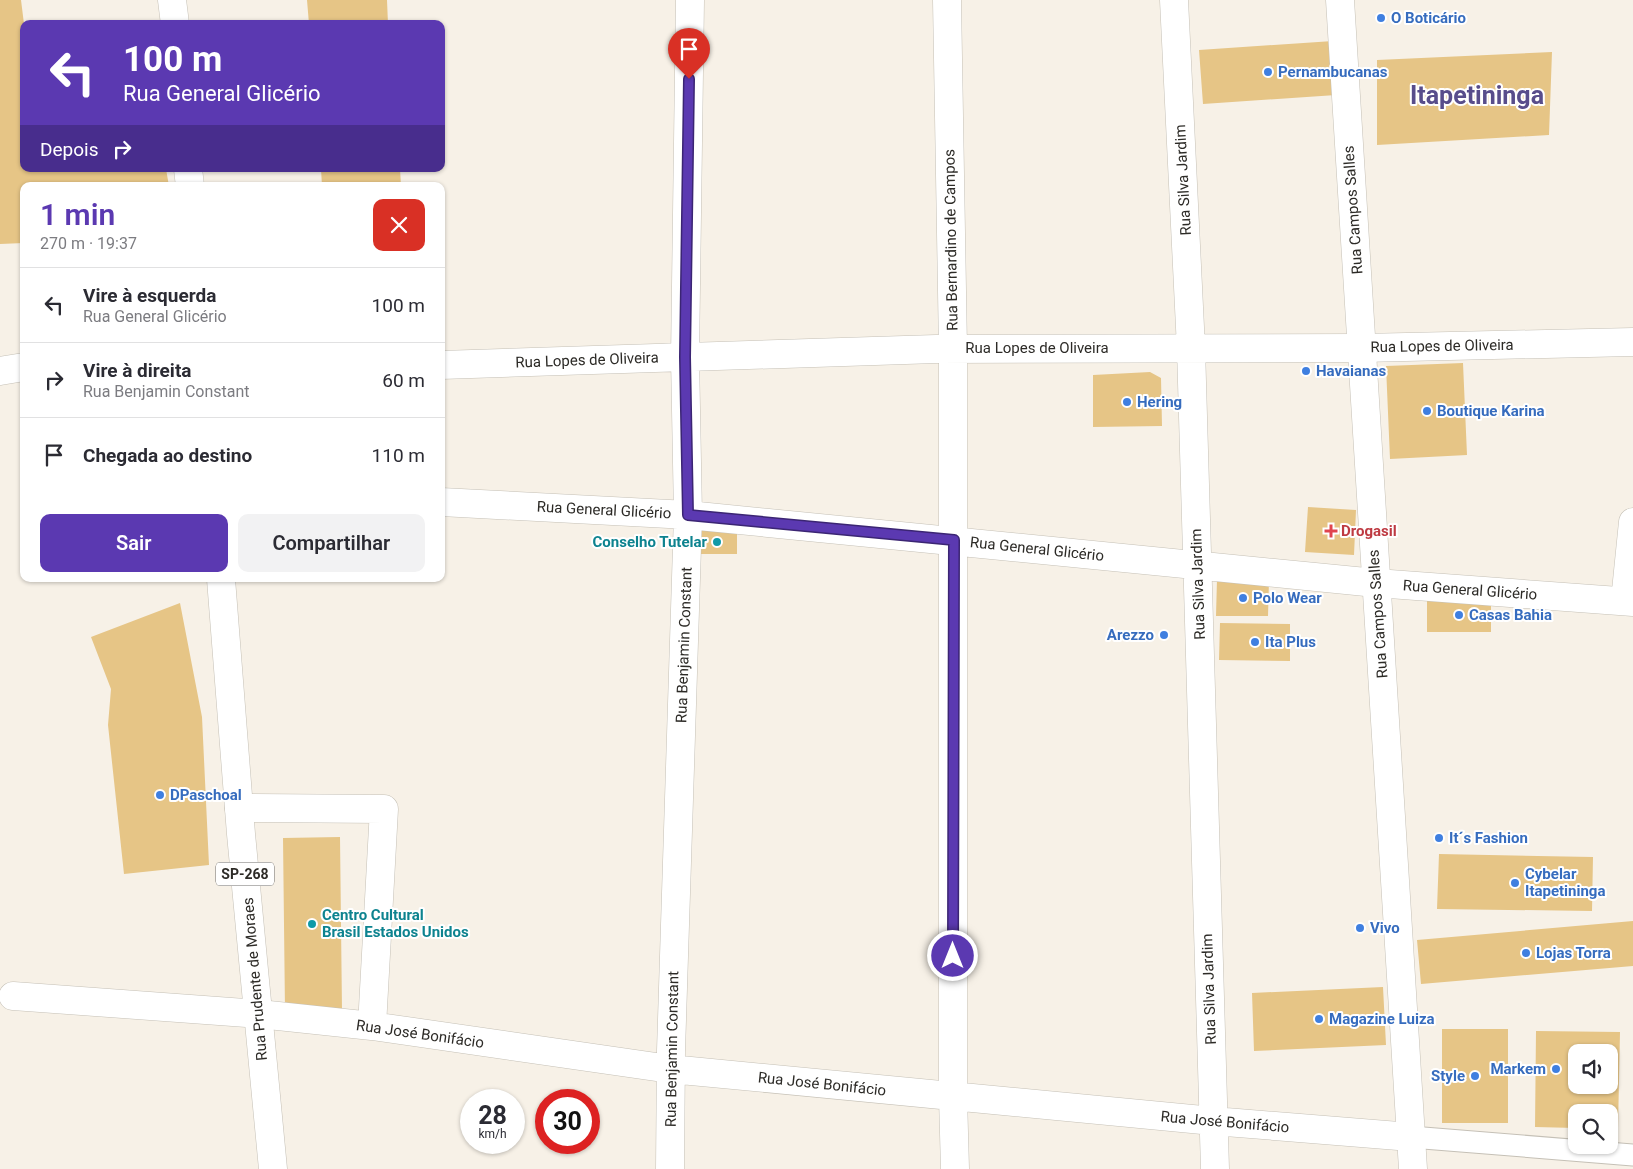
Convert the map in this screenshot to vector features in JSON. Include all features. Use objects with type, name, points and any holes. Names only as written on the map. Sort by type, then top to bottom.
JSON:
[{"type":"street","points":[[172,0],[174,20]]},
{"type":"street","name":"Rua Benjamin Constant","points":[[670,1169],[670,1069],[688,515],[685,357],[690,0]]},
{"type":"street","name":"Rua Bernardino de Campos","points":[[948,0],[953,349],[953,1097],[955,1169]]},
{"type":"street","name":"Rua Silva Jardim","points":[[1174,0],[1191,348],[1215,1169]]},
{"type":"street","name":"Rua Campos Salles","points":[[1340,0],[1413,1169]]},
{"type":"street","name":"Rua Lopes de Oliveira","points":[[445,365],[953,349],[1362,348],[1633,342]]},
{"type":"street","points":[[0,371],[20,368]]},
{"type":"street","name":"Rua General Glicério","points":[[445,502],[688,515],[954,540],[1197,566],[1629,601]]},
{"type":"street","points":[[1629,601],[1633,522]]},
{"type":"street","name":"Rua Prudente de Moraes","points":[[221,582],[239,808],[260,1014],[273,1169]]},
{"type":"street","points":[[239,808],[384,809],[372,1026]]},
{"type":"street","name":"Rua José Bonifácio","points":[[13,996],[260,1014],[372,1026],[670,1069],[953,1097],[1213,1121],[1633,1155]]},
{"type":"building","points":[[0,0],[21,0],[24,20],[20,20],[20,172],[167,172],[168,182],[20,182],[20,243],[0,244]]},
{"type":"building","points":[[307,0],[387,0],[388,20],[309,20]]},
{"type":"building","name":"Pernambucanas","points":[[1333,41],[1336,95],[1203,104],[1199,50]]},
{"type":"building","points":[[1552,52],[1549,135],[1377,145],[1377,60]]},
{"type":"building","points":[[321,172],[400,172],[401,182],[322,182]]},
{"type":"building","name":"Boutique Karina","points":[[1463,363],[1467,455],[1390,459],[1386,366]]},
{"type":"building","name":"Hering","points":[[1150,372],[1161,378],[1162,426],[1093,427],[1093,375]]},
{"type":"building","name":"Drogasil","points":[[1308,507],[1356,510],[1354,555],[1305,552]]},
{"type":"building","name":"Conselho Tutelar","points":[[697,529],[737,530],[737,554],[697,554]]},
{"type":"building","name":"Polo Wear","points":[[1217,579],[1269,580],[1268,616],[1216,616]]},
{"type":"building","name":"Casas Bahia","points":[[1427,595],[1491,598],[1491,632],[1427,632]]},
{"type":"building","name":"DPaschoal","points":[[180,603],[202,717],[209,865],[124,874],[108,725],[111,689],[91,637]]},
{"type":"building","name":"Ita Plus","points":[[1220,623],[1290,624],[1290,661],[1219,660]]},
{"type":"building","name":"Centro Cultural Brasil Estados Unidos","points":[[340,837],[342,1011],[285,1011],[283,838]]},
{"type":"building","name":"Cybelar Itapetininga","points":[[1439,854],[1593,857],[1592,911],[1437,909]]},
{"type":"building","name":"Lojas Torra","points":[[1633,921],[1633,966],[1421,984],[1417,940]]},
{"type":"building","name":"Magazine Luiza","points":[[1383,987],[1386,1045],[1254,1051],[1252,993]]},
{"type":"building","name":"Style","points":[[1442,1029],[1508,1029],[1508,1123],[1442,1123]]},
{"type":"building","name":"Markem","points":[[1536,1031],[1620,1032],[1618,1128],[1618,1104],[1568,1104],[1568,1128],[1535,1127]]},
{"type":"place","name":"O Boticário","points":[[1381,18]]},
{"type":"place","name":"Pernambucanas","points":[[1268,72]]},
{"type":"place","name":"Havaianas","points":[[1306,371]]},
{"type":"place","name":"Hering","points":[[1127,402]]},
{"type":"place","name":"Boutique Karina","points":[[1427,411]]},
{"type":"place","name":"Drogasil","points":[[1331,531]]},
{"type":"place","name":"Conselho Tutelar","points":[[717,542]]},
{"type":"place","name":"Polo Wear","points":[[1243,598]]},
{"type":"place","name":"Casas Bahia","points":[[1459,615]]},
{"type":"place","name":"Arezzo","points":[[1164,635]]},
{"type":"place","name":"Ita Plus","points":[[1255,642]]},
{"type":"place","name":"DPaschoal","points":[[160,795]]},
{"type":"place","name":"It´s Fashion","points":[[1439,838]]},
{"type":"place","name":"Cybelar Itapetininga","points":[[1515,883]]},
{"type":"place","name":"Centro Cultural Brasil Estados Unidos","points":[[312,924]]},
{"type":"place","name":"Vivo","points":[[1360,928]]},
{"type":"place","name":"Lojas Torra","points":[[1526,953]]},
{"type":"place","name":"Magazine Luiza","points":[[1319,1019]]},
{"type":"place","name":"Markem","points":[[1556,1069]]},
{"type":"place","name":"Style","points":[[1475,1076]]},
{"type":"district","name":"Itapetininga","points":[[1477,95]]},
{"type":"route","points":[[689,79],[685,357],[688,515],[954,540],[953,956]]}]
